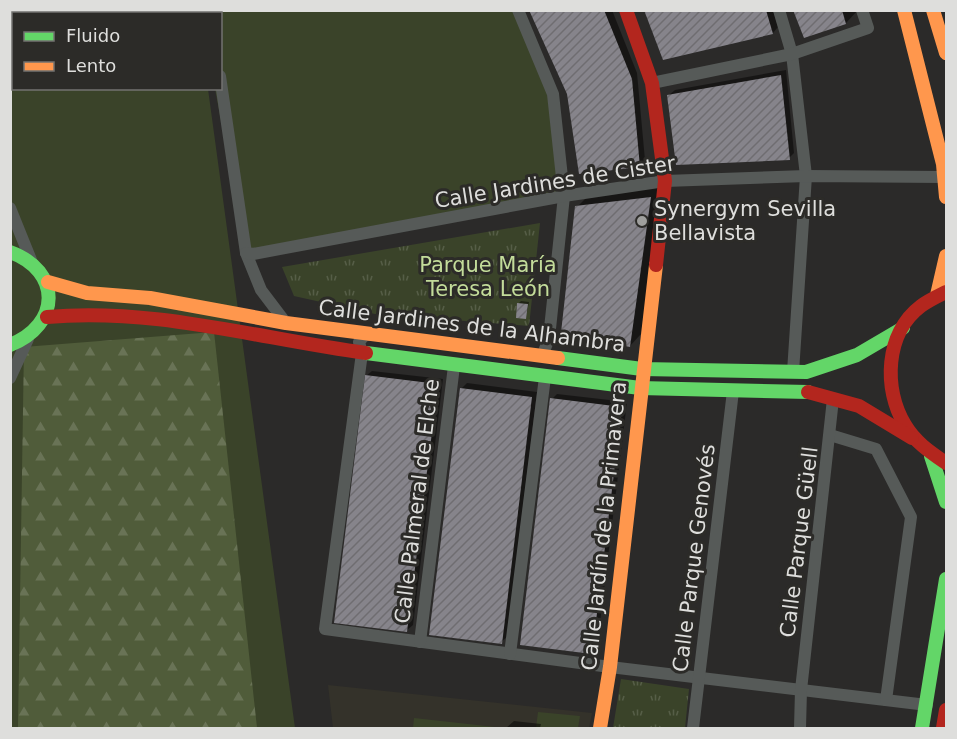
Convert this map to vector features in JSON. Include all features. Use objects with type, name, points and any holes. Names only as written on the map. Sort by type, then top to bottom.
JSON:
[{"type":"street","points":[[518,10],[553,94],[564,196],[549,338],[543,354]]},
{"type":"street","name":"Calle Jardín de la Primavera","points":[[600,729],[610,667],[665,181],[652,83],[626,10]]},
{"type":"street","points":[[779,10],[792,54],[806,176],[793,372]]},
{"type":"street","points":[[652,83],[792,54],[868,28],[862,10]]},
{"type":"street","points":[[904,10],[945,177],[946,197]]},
{"type":"street","points":[[933,10],[946,53]]},
{"type":"street","name":"Calle Jardines de la Alhambra","points":[[222,90],[246,253],[261,290],[286,323],[543,354],[642,369],[793,372],[806,372],[857,355],[903,328]]},
{"type":"street","name":"Calle Jardines de Cister","points":[[246,253],[253,254],[564,196],[665,181],[806,176],[945,177]]},
{"type":"street","points":[[10,208],[31,260],[48,282],[50,305],[47,317],[39,329],[27,339],[10,345]]},
{"type":"street","points":[[10,252],[31,260]]},
{"type":"street","points":[[946,256],[942,293],[918,309],[903,328],[892,355],[890,385],[896,413],[912,438],[931,456],[946,463]]},
{"type":"street","points":[[48,282],[87,293],[150,298],[286,323]]},
{"type":"street","name":"Calle Jardines de la Alhambra","points":[[47,317],[69,315],[149,318],[362,353],[640,388],[806,392],[859,406],[912,438]]},
{"type":"street","points":[[372,334],[361,339],[362,353],[325,629],[610,667],[927,705]]},
{"type":"street","points":[[10,378],[27,339]]},
{"type":"street","name":"Calle Palmeral de Elche","points":[[420,642],[454,366]]},
{"type":"street","points":[[510,654],[545,377]]},
{"type":"street","name":"Calle Parque Genovés","points":[[693,729],[733,391]]},
{"type":"street","name":"Calle Parque Güell","points":[[800,729],[801,690],[831,435],[833,399]]},
{"type":"street","points":[[831,435],[876,449],[911,517],[886,700]]},
{"type":"street","points":[[931,456],[946,502]]},
{"type":"street","points":[[922,729],[946,579]]},
{"type":"street","points":[[943,729],[946,710]]},
{"type":"shaded area","points":[[328,685],[592,713],[589,728],[333,728]]},
{"type":"green space","points":[[10,11],[197,11],[12,12],[12,90],[208,90],[295,728],[11,728]]},
{"type":"green space","points":[[518,11],[553,94],[564,196],[246,253],[215,90],[222,90],[222,12],[201,12]]},
{"type":"green space","name":"Parque María Teresa León","points":[[540,223],[529,326],[375,314],[294,296],[282,267]]},
{"type":"green space","points":[[214,332],[257,728],[18,728],[24,347]]},
{"type":"green space","points":[[621,679],[689,689],[685,728],[613,728]]},
{"type":"green space","points":[[538,712],[580,716],[578,728],[536,728]]},
{"type":"green space","points":[[414,718],[495,727],[495,728],[413,728]]},
{"type":"building","points":[[529,10],[604,10],[632,79],[640,167],[579,174],[567,94]]},
{"type":"building","points":[[644,10],[766,10],[773,34],[663,60]]},
{"type":"building","points":[[793,10],[842,10],[846,24],[804,38]]},
{"type":"building","points":[[781,75],[790,160],[676,165],[667,95]]},
{"type":"building","points":[[651,197],[630,347],[561,333],[575,206]]},
{"type":"building","points":[[517,303],[528,304],[526,319],[516,318]]},
{"type":"building","points":[[365,375],[438,384],[407,632],[334,623]]},
{"type":"building","points":[[460,388],[532,397],[502,644],[429,635]]},
{"type":"building","points":[[550,398],[622,407],[592,654],[520,645]]},
{"type":"traffic: fast","points":[[10,252],[27,261],[39,272],[46,285],[49,298],[46,312],[39,325],[27,336],[10,345]]},
{"type":"traffic: fast","points":[[558,358],[642,369],[806,372],[857,355],[903,328]]},
{"type":"traffic: fast","points":[[366,353],[640,388],[808,392]]},
{"type":"traffic: fast","points":[[931,456],[946,502]]},
{"type":"traffic: fast","points":[[922,728],[946,579]]},
{"type":"traffic: slow","points":[[904,10],[943,164],[946,197]]},
{"type":"traffic: slow","points":[[933,10],[946,53]]},
{"type":"traffic: slow","points":[[937,295],[946,256]]},
{"type":"traffic: slow","points":[[600,728],[610,667],[656,265]]},
{"type":"traffic: slow","points":[[48,282],[87,293],[150,298],[286,323],[558,358]]},
{"type":"traffic: jam","points":[[626,10],[652,83],[665,181],[656,265]]},
{"type":"traffic: jam","points":[[946,292],[921,306],[909,317],[900,331],[891,362],[893,395],[905,425],[918,442],[946,463]]},
{"type":"traffic: jam","points":[[47,317],[87,315],[167,320],[366,353]]},
{"type":"traffic: jam","points":[[808,392],[859,406],[912,438]]},
{"type":"traffic: jam","points":[[943,728],[946,710]]},
{"type":"place","name":"Synergym Sevilla Bellavista","points":[[642,221]]}]
